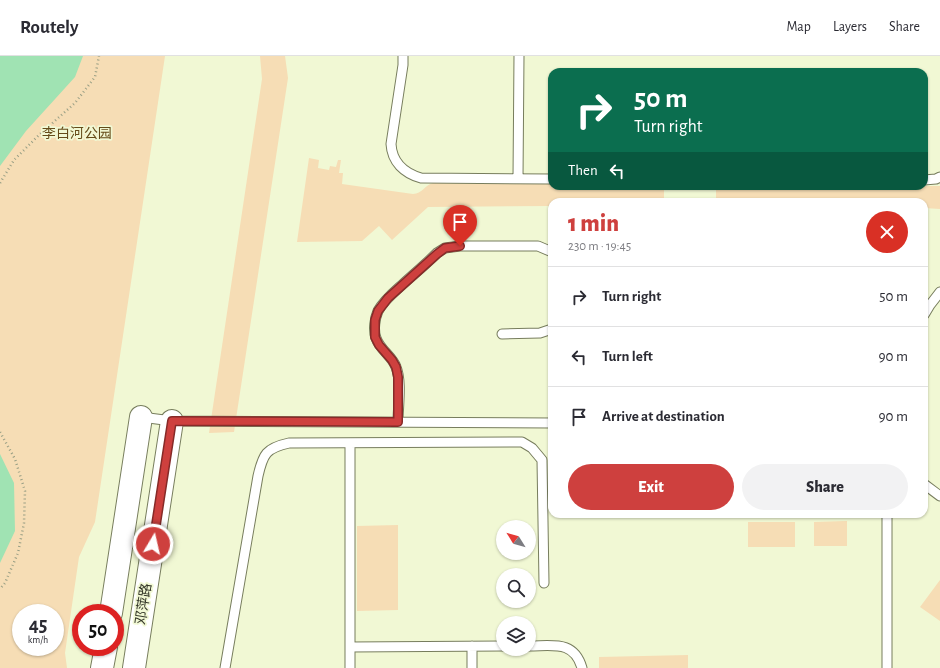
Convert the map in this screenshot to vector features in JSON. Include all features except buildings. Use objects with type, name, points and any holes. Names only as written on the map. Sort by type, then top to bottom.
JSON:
[{"type":"main road","points":[[112,604],[141,417]]},
{"type":"main road","name":"邓萍路","points":[[134,668],[172,421]]},
{"type":"main road","points":[[102,668],[104,656]]},
{"type":"lane","points":[[403,56],[403,65],[391,144],[392,152],[400,166],[412,175],[421,178],[548,178]]},
{"type":"lane","points":[[518,178],[519,56]]},
{"type":"lane","points":[[928,180],[940,177]]},
{"type":"lane","points":[[398,422],[398,377],[396,367],[379,345],[375,337],[375,320],[378,311],[388,298],[445,248],[460,246],[538,246],[548,250]]},
{"type":"lane","points":[[928,308],[940,292]]},
{"type":"lane","points":[[502,334],[540,333],[548,330]]},
{"type":"lane","points":[[141,417],[172,421],[548,423]]},
{"type":"lane","points":[[225,668],[262,460],[269,451],[276,446],[289,443],[522,442],[532,448],[542,460],[544,583]]},
{"type":"lane","points":[[350,443],[350,668]]},
{"type":"lane","points":[[928,487],[940,496]]},
{"type":"lane","points":[[887,518],[887,668]]},
{"type":"lane","points":[[472,646],[472,668]]},
{"type":"lane","points":[[350,647],[496,646]]},
{"type":"lane","points":[[536,646],[563,646],[575,652],[582,668]]},
{"type":"path","points":[[0,184],[14,160],[75,103],[95,77],[99,56]]},
{"type":"path","points":[[0,432],[16,459],[25,491],[24,523],[18,553],[6,583],[0,588]]},
{"type":"green space","name":"李白河公园","points":[[0,56],[165,56],[95,522],[79,557],[65,653],[67,668],[0,668]]},
{"type":"green space","points":[[260,56],[285,56],[288,78],[234,432],[209,433],[262,79]]},
{"type":"green space","points":[[309,158],[319,160],[318,168],[329,170],[330,166],[336,167],[338,160],[341,160],[339,173],[343,173],[342,184],[413,194],[419,193],[433,183],[548,184],[548,190],[664,190],[664,198],[548,198],[548,206],[428,207],[392,240],[379,226],[362,241],[297,242]]},
{"type":"green space","points":[[928,186],[940,186],[940,209],[928,208],[928,198],[716,198],[716,190],[928,190]]},
{"type":"green space","points":[[847,521],[847,546],[814,546],[814,522]]},
{"type":"green space","points":[[748,522],[795,522],[795,547],[748,547]]},
{"type":"green space","points":[[398,525],[398,610],[357,611],[357,526]]},
{"type":"green space","points":[[940,580],[940,621],[920,607]]},
{"type":"green space","points":[[688,655],[688,668],[599,668],[599,657]]},
{"type":"shaded area","points":[[0,56],[83,56],[75,77],[26,131],[0,166]]},
{"type":"shaded area","points":[[0,454],[14,483],[15,531],[0,563]]},
{"type":"route","points":[[153,544],[172,421],[398,422],[398,377],[396,367],[392,360],[384,352],[375,337],[375,320],[378,311],[388,298],[437,254],[445,248],[460,246]]}]
